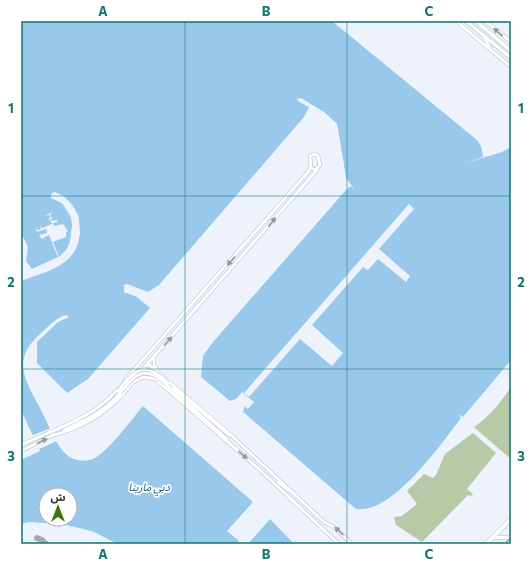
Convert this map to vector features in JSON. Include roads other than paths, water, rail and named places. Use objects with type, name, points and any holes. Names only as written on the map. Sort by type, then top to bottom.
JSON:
[{"type":"main road","points":[[466,21],[511,58]]},
{"type":"main road","points":[[476,21],[511,51]]},
{"type":"main road","points":[[483,35],[490,49]]},
{"type":"main road","points":[[494,36],[511,48]]},
{"type":"main road","points":[[486,544],[511,519]]},
{"type":"main road","points":[[494,536],[511,538]]},
{"type":"street","points":[[456,21],[511,66]]},
{"type":"street","points":[[485,21],[511,42]]},
{"type":"street","points":[[21,445],[85,416],[100,407],[112,396],[302,179],[310,167],[309,157],[311,154],[316,154],[320,163],[317,170],[154,356],[115,403],[98,417],[80,426],[54,435]]},
{"type":"street","points":[[310,167],[313,170],[317,170]]},
{"type":"street","points":[[300,189],[305,182],[302,179]]},
{"type":"street","points":[[250,248],[261,232],[258,230]]},
{"type":"street","points":[[248,238],[252,236]]},
{"type":"street","points":[[201,295],[205,293],[206,295],[200,302],[201,304]]},
{"type":"street","points":[[154,356],[155,366],[162,375]]},
{"type":"street","points":[[144,360],[231,434],[324,522],[334,527],[352,544]]},
{"type":"street","points":[[139,364],[224,441],[230,444]]},
{"type":"street","points":[[52,431],[91,416],[119,392],[132,378],[141,373],[152,374],[167,383],[218,427],[231,434]]},
{"type":"street","points":[[131,384],[143,377],[157,380]]},
{"type":"street","points":[[167,383],[230,444],[276,484],[339,544]]},
{"type":"street","points":[[21,450],[93,417],[108,406],[119,392]]},
{"type":"street","points":[[186,395],[190,396]]},
{"type":"street","points":[[192,415],[197,415]]},
{"type":"street","points":[[268,478],[269,475],[272,475],[284,488],[289,490]]},
{"type":"street","points":[[276,484],[276,489]]},
{"type":"street","points":[[314,526],[315,521]]},
{"type":"water","name":"دبي مارينا","points":[[21,21],[332,21],[477,140],[481,146],[483,157],[466,163],[502,152],[511,147],[511,360],[463,417],[458,414],[461,418],[428,460],[400,490],[385,501],[370,508],[356,509],[243,412],[244,406],[248,409],[254,402],[242,392],[236,399],[230,401],[201,377],[203,356],[213,342],[346,190],[351,186],[355,190],[346,178],[337,124],[325,113],[301,98],[298,101],[309,107],[304,117],[159,285],[148,292],[127,284],[124,285],[124,292],[137,297],[150,308],[88,379],[67,393],[37,363],[37,342],[58,322],[69,317],[66,315],[53,322],[31,344],[25,354],[23,363],[27,383],[54,437],[63,451],[73,459],[86,460],[99,456],[143,406],[253,502],[227,531],[239,541],[236,544],[117,544],[94,532],[74,527],[78,527],[78,487],[38,487],[38,523],[21,524],[21,460],[40,451],[21,410],[21,281],[64,263],[76,248],[80,230],[78,216],[68,200],[60,194],[52,193],[51,198],[59,201],[70,214],[73,231],[68,247],[60,256],[48,263],[32,269],[26,261],[28,247],[21,233]]},
{"type":"water","points":[[270,519],[294,544],[248,544]]},
{"type":"tram line","points":[[505,544],[511,537]]}]
